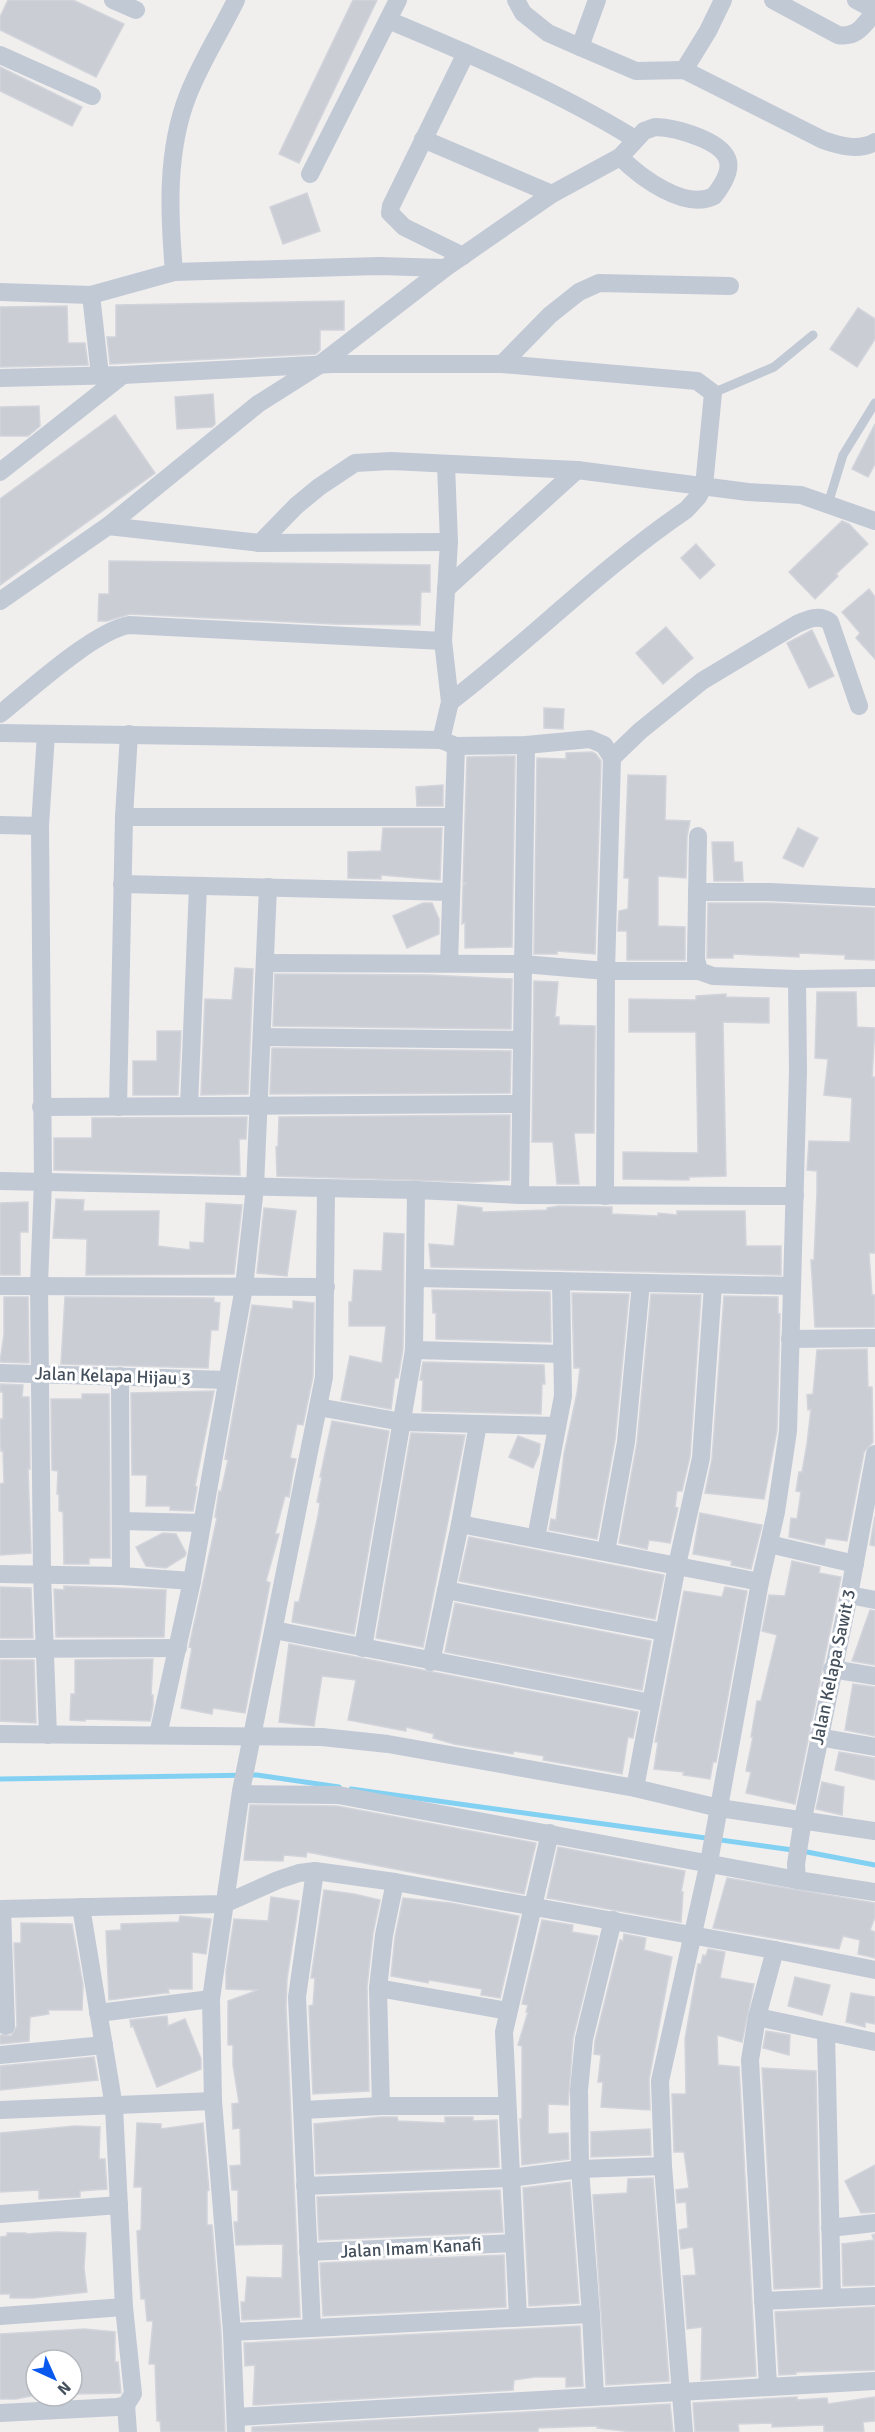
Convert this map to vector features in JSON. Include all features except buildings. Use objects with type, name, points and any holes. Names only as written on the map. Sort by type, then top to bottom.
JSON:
[{"type":"street","points":[[113,0],[136,10]]},
{"type":"street","points":[[174,272],[171,159],[189,94],[236,0]]},
{"type":"street","points":[[310,174],[398,0]]},
{"type":"street","points":[[516,0],[523,13],[539,26],[636,71],[684,70],[823,141],[838,146],[858,147],[875,142]]},
{"type":"street","points":[[580,47],[597,0]]},
{"type":"street","points":[[684,70],[708,31],[723,0]]},
{"type":"street","points":[[773,0],[838,35],[848,37],[858,32],[875,11],[856,0]]},
{"type":"street","points":[[388,20],[466,53],[635,139]]},
{"type":"street","points":[[463,256],[404,227],[390,213],[390,207],[466,53]]},
{"type":"street","points":[[0,56],[92,96]]},
{"type":"street","points":[[0,601],[108,526],[249,412],[318,366],[445,268],[552,194],[620,158],[644,131],[655,127],[666,127],[688,133],[720,148],[726,154],[729,174],[714,196],[704,199],[689,198],[646,181],[620,158]]},
{"type":"street","points":[[423,139],[552,194]]},
{"type":"street","points":[[0,292],[92,295],[174,272],[379,266],[445,268]]},
{"type":"street","points":[[502,364],[556,310],[579,292],[599,283],[730,286]]},
{"type":"street","points":[[92,295],[100,375]]},
{"type":"street","points":[[0,378],[123,375],[382,363],[502,364],[697,381],[713,393],[704,486],[698,497],[686,510],[588,587],[450,702]]},
{"type":"street","points":[[0,472],[123,375]]},
{"type":"street","points":[[260,543],[296,506],[319,487],[355,464],[391,461],[577,470],[748,492],[801,495],[875,521]]},
{"type":"street","points":[[446,465],[449,542],[443,641],[450,702],[449,743],[453,817],[449,963]]},
{"type":"street","points":[[446,589],[577,470]]},
{"type":"street","points":[[108,526],[260,543],[449,542]]},
{"type":"street","points":[[612,758],[639,731],[702,681],[787,629],[811,617],[825,618],[830,622],[859,706]]},
{"type":"street","points":[[0,714],[89,644],[117,627],[129,625],[443,641]]},
{"type":"street","points":[[0,733],[129,734],[526,745],[590,739],[604,745],[612,758],[606,971],[605,1196]]},
{"type":"street","points":[[46,734],[40,826],[43,1181],[39,1285],[42,1574],[48,1735]]},
{"type":"street","points":[[118,1107],[124,816],[129,734]]},
{"type":"street","points":[[520,1195],[526,745]]},
{"type":"street","points":[[124,816],[453,817]]},
{"type":"street","points":[[0,825],[40,826]]},
{"type":"street","points":[[698,836],[696,959],[699,971]]},
{"type":"street","points":[[123,884],[451,892]]},
{"type":"street","points":[[189,1106],[198,885]]},
{"type":"street","points":[[158,1735],[192,1581],[244,1287],[255,1187],[268,887]]},
{"type":"street","points":[[697,892],[770,892],[875,897]]},
{"type":"street","points":[[265,963],[522,964],[606,971],[699,971],[713,976],[797,979],[875,978]]},
{"type":"street","points":[[684,2432],[663,2166],[660,2081],[710,1856],[760,1582],[776,1512],[788,1431],[795,1196],[797,979]]},
{"type":"street","points":[[262,1037],[522,1040]]},
{"type":"street","points":[[41,1107],[521,1104]]},
{"type":"street","points":[[0,1180],[416,1190],[520,1195],[795,1196]]},
{"type":"street","points":[[326,1189],[324,1377],[241,1792],[211,1999],[213,2101],[232,2332],[236,2424],[595,2396],[875,2380]]},
{"type":"street","points":[[363,1648],[414,1350],[416,1190]]},
{"type":"street","points":[[415,1278],[792,1286]]},
{"type":"street","points":[[536,1538],[563,1396],[561,1281]]},
{"type":"street","points":[[606,1552],[626,1442],[641,1283]]},
{"type":"street","points":[[635,1788],[677,1565],[701,1458],[713,1285]]},
{"type":"street","points":[[0,1286],[326,1287]]},
{"type":"street","points":[[790,1340],[875,1338]]},
{"type":"street","points":[[414,1350],[562,1354]]},
{"type":"street","name":"Jalan Kelapa Hijau 3","points":[[0,1373],[227,1380]]},
{"type":"street","points":[[120,1376],[122,1576]]},
{"type":"street","points":[[318,1407],[402,1422],[557,1426]]},
{"type":"street","points":[[431,1662],[478,1424]]},
{"type":"street","name":"Jalan Kelapa Sawit 3","points":[[796,1872],[818,1737],[849,1595],[875,1454]]},
{"type":"street","points":[[121,1521],[202,1523]]},
{"type":"street","points":[[460,1524],[760,1582]]},
{"type":"street","points":[[769,1544],[855,1564]]},
{"type":"street","points":[[0,1574],[122,1576],[192,1581]]},
{"type":"street","points":[[446,1590],[664,1632]]},
{"type":"street","points":[[849,1595],[875,1600]]},
{"type":"street","points":[[274,1630],[651,1703]]},
{"type":"street","points":[[0,1649],[178,1648]]},
{"type":"street","points":[[832,1669],[875,1676]]},
{"type":"street","points":[[0,1734],[158,1735],[251,1741],[322,1737],[388,1744],[635,1788],[718,1815],[802,1828],[875,1831]]},
{"type":"street","points":[[818,1737],[875,1747]]},
{"type":"street","points":[[241,1792],[338,1795],[550,1833],[710,1856],[796,1872],[875,1892]]},
{"type":"street","points":[[518,2318],[504,2032],[550,1833]]},
{"type":"street","points":[[312,2328],[297,1997],[315,1871]]},
{"type":"street","points":[[6,2026],[1,1909],[224,1904],[278,1880],[299,1873],[315,1871],[395,1882],[533,1908],[613,1920],[875,1970]]},
{"type":"street","points":[[381,2106],[378,1988],[384,1935],[395,1882]]},
{"type":"street","points":[[81,1907],[114,2107],[124,2307],[133,2394],[126,2405],[128,2432]]},
{"type":"street","points":[[595,2396],[580,2169],[579,2090],[584,2039],[613,1920]]},
{"type":"street","points":[[768,2386],[750,2060],[757,2017],[775,1950]]},
{"type":"street","points":[[378,1988],[508,2011]]},
{"type":"street","points":[[98,2013],[211,1999]]},
{"type":"street","points":[[757,2017],[875,2042]]},
{"type":"street","points":[[826,2033],[832,2298]]},
{"type":"street","points":[[0,2055],[104,2045]]},
{"type":"street","points":[[0,2110],[114,2107],[213,2101]]},
{"type":"street","points":[[303,2110],[381,2106],[506,2106]]},
{"type":"street","points":[[305,2186],[510,2178],[580,2169],[663,2166]]},
{"type":"street","points":[[0,2214],[119,2205]]},
{"type":"street","points":[[830,2228],[875,2223]]},
{"type":"street","name":"Jalan Imam Kanafi","points":[[308,2252],[514,2243]]},
{"type":"street","points":[[763,2301],[875,2296]]},
{"type":"street","points":[[0,2316],[124,2307]]},
{"type":"street","points":[[232,2332],[591,2314]]},
{"type":"street","points":[[0,2413],[126,2405]]},
{"type":"lane","points":[[713,393],[774,366],[813,335]]},
{"type":"lane","points":[[828,504],[843,455],[875,403]]},
{"type":"waterway","points":[[0,1779],[257,1775],[339,1787]]},
{"type":"waterway","points":[[351,1789],[807,1852],[875,1865]]}]
